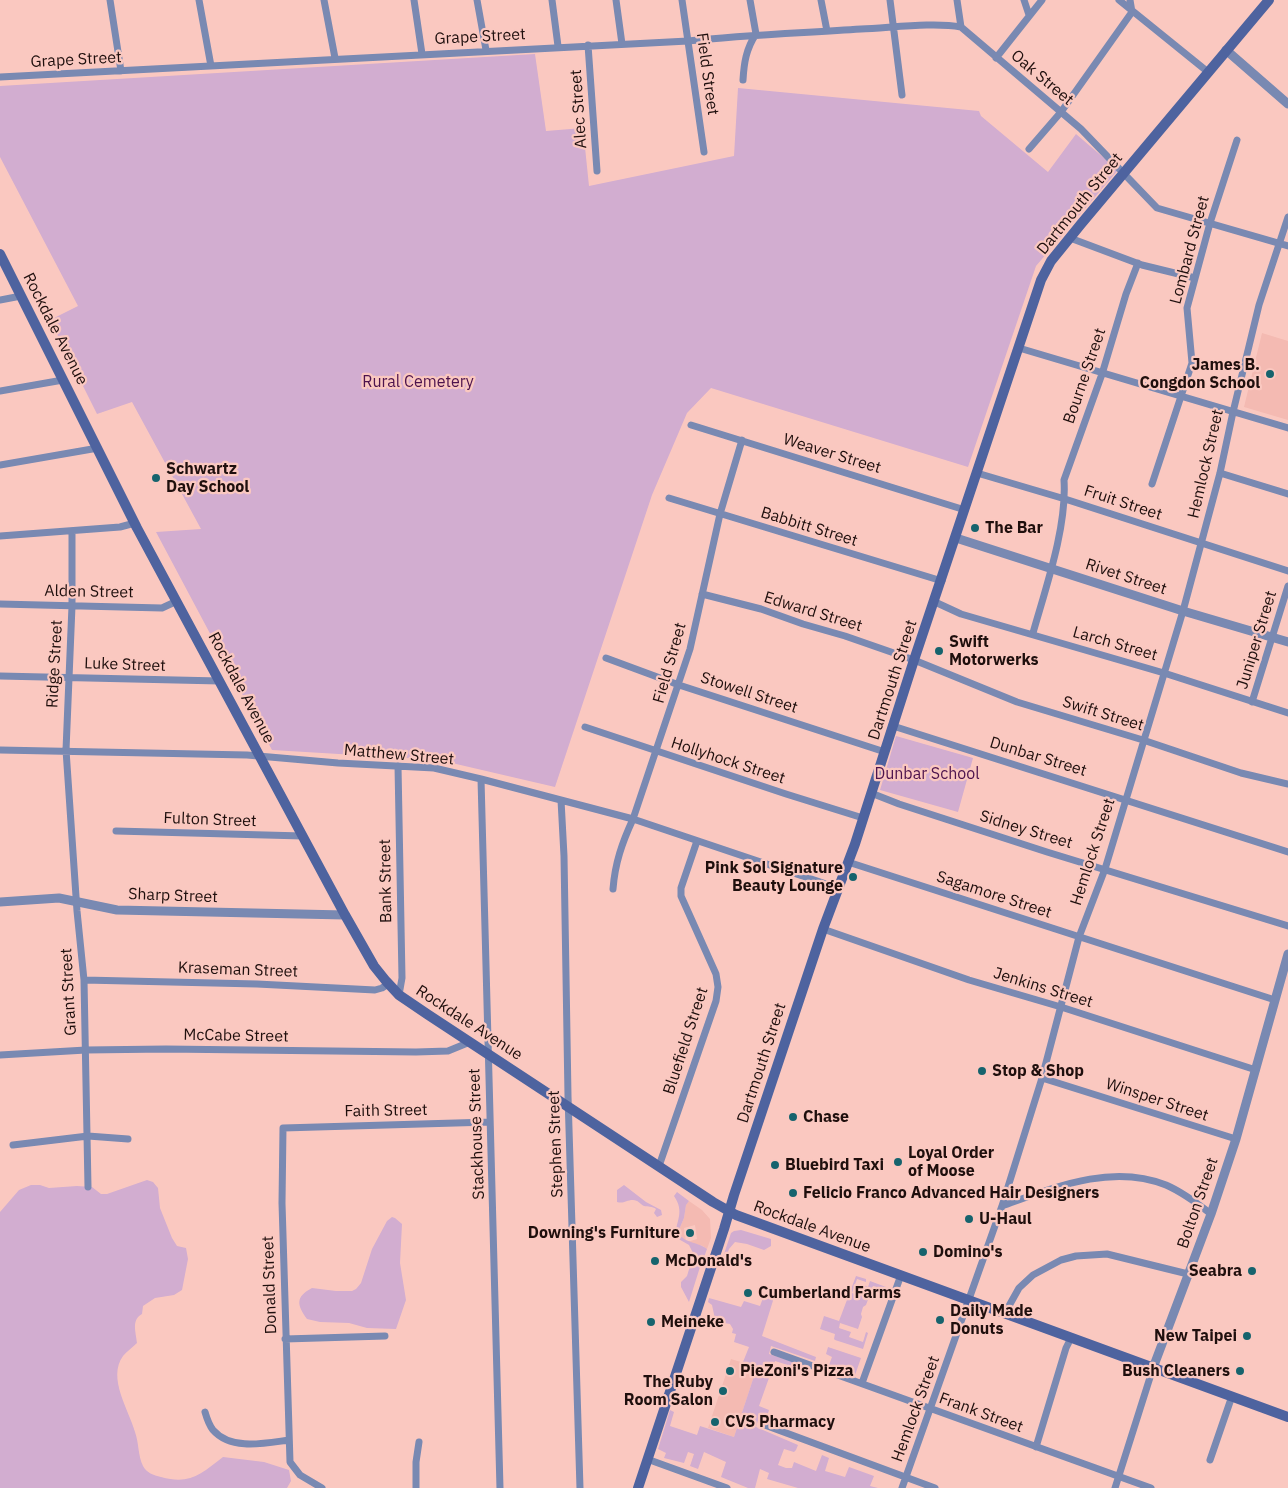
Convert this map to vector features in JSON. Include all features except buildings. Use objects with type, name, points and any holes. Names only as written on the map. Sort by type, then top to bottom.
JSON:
[{"type":"main road","name":"Dartmouth Street","points":[[638,1488],[1041,280],[1051,261],[1268,0]]},
{"type":"main road","name":"Rockdale Avenue","points":[[0,254],[135,523],[345,915],[374,966],[388,984],[399,994],[729,1212],[746,1220],[1288,1417]]},
{"type":"street","points":[[110,0],[121,71]]},
{"type":"street","points":[[199,0],[211,66]]},
{"type":"street","points":[[324,0],[335,58]]},
{"type":"street","points":[[414,0],[422,54]]},
{"type":"street","points":[[477,0],[486,50]]},
{"type":"street","points":[[552,0],[558,46]]},
{"type":"street","points":[[616,0],[622,44]]},
{"type":"street","name":"Field Street","points":[[682,0],[704,152]]},
{"type":"street","points":[[743,80],[748,45],[756,34],[750,0]]},
{"type":"street","points":[[821,0],[827,32]]},
{"type":"street","points":[[890,0],[895,27],[902,95]]},
{"type":"street","points":[[957,0],[961,27]]},
{"type":"street","points":[[1024,0],[1029,15]]},
{"type":"street","points":[[996,58],[1042,0]]},
{"type":"street","points":[[1119,0],[1208,72]]},
{"type":"street","points":[[1029,149],[1061,112],[1132,12],[1130,0]]},
{"type":"street","name":"Grape Street","points":[[0,77],[558,46],[688,41],[756,34],[951,25],[961,27]]},
{"type":"street","name":"Oak Street","points":[[961,27],[1081,129],[1157,208],[1284,245]]},
{"type":"street","name":"Alec Street","points":[[588,45],[597,172]]},
{"type":"street","points":[[1226,50],[1288,104]]},
{"type":"street","name":"Lombard Street","points":[[1152,484],[1192,363],[1187,308],[1210,223],[1237,140]]},
{"type":"street","name":"Hemlock Street","points":[[902,1488],[1002,1206],[1042,1078],[1079,937],[1105,869],[1183,611],[1220,473],[1260,305],[1284,245],[1288,217]]},
{"type":"street","points":[[1070,238],[1138,263],[1195,278]]},
{"type":"street","name":"Bourne Street","points":[[1033,633],[1052,568],[1065,499],[1064,480],[1102,374],[1126,294],[1138,263]]},
{"type":"street","points":[[0,300],[21,296]]},
{"type":"street","points":[[1019,348],[1288,428]]},
{"type":"street","points":[[0,392],[63,380]]},
{"type":"street","name":"Weaver Street","points":[[691,424],[965,510]]},
{"type":"street","name":"Field Street","points":[[613,889],[614,870],[623,839],[634,819],[690,649],[720,514],[742,440]]},
{"type":"street","points":[[0,466],[98,448]]},
{"type":"street","name":"Fruit Street","points":[[977,472],[1288,571]]},
{"type":"street","points":[[1220,473],[1288,494]]},
{"type":"street","name":"Babbitt Street","points":[[669,498],[942,581]]},
{"type":"street","points":[[0,536],[120,527],[135,523]]},
{"type":"street","name":"Ridge Street","points":[[70,797],[66,750],[72,606],[72,531]]},
{"type":"street","name":"Rivet Street","points":[[956,538],[1183,611],[1288,642]]},
{"type":"street","name":"Juniper Street","points":[[1252,702],[1288,586]]},
{"type":"street","name":"Edward Street","points":[[702,594],[845,636],[914,660]]},
{"type":"street","name":"Alden Street","points":[[0,604],[162,608],[177,601]]},
{"type":"street","name":"Larch Street","points":[[935,602],[961,614],[1033,633],[1288,713]]},
{"type":"street","name":"Stowell Street","points":[[606,658],[679,685],[885,752]]},
{"type":"street","name":"Swift Street","points":[[914,660],[1017,702],[1144,740],[1240,772],[1288,784]]},
{"type":"street","name":"Luke Street","points":[[0,676],[220,681]]},
{"type":"street","name":"Dunbar Street","points":[[893,726],[1043,772],[1288,852]]},
{"type":"street","name":"Hollyhock Street","points":[[585,727],[863,818]]},
{"type":"street","name":"Matthew Street","points":[[0,750],[66,750],[261,756],[434,768],[634,819],[838,888]]},
{"type":"street","name":"Bank Street","points":[[398,766],[402,978],[399,994]]},
{"type":"street","name":"Stackhouse Street","points":[[481,779],[500,1488]]},
{"type":"street","name":"Sidney Street","points":[[871,793],[972,828],[1288,926]]},
{"type":"street","name":"Grant Street","points":[[70,797],[76,901],[84,980],[88,1187]]},
{"type":"street","name":"Stephen Street","points":[[561,800],[580,1488]]},
{"type":"street","name":"Fulton Street","points":[[116,831],[303,836]]},
{"type":"street","name":"Bluefield Street","points":[[659,1166],[716,1001],[718,987],[716,974],[681,896],[681,888],[698,840]]},
{"type":"street","name":"Sagamore Street","points":[[848,862],[1275,1000]]},
{"type":"street","name":"Sharp Street","points":[[0,902],[59,898],[117,910],[345,915]]},
{"type":"street","name":"Jenkins Street","points":[[823,929],[952,974],[1256,1070]]},
{"type":"street","name":"Bolton Street","points":[[1115,1488],[1153,1368],[1211,1214],[1236,1140],[1288,954]]},
{"type":"street","name":"Kraseman Street","points":[[84,980],[248,984],[375,990],[388,984]]},
{"type":"street","name":"McCabe Street","points":[[0,1055],[86,1050],[166,1049],[416,1052],[448,1051],[470,1042]]},
{"type":"street","name":"Winsper Street","points":[[1042,1078],[1236,1140]]},
{"type":"street","name":"Faith Street","points":[[283,1128],[490,1122]]},
{"type":"street","name":"Donald Street","points":[[283,1128],[282,1203],[290,1462],[300,1475],[322,1488]]},
{"type":"street","points":[[13,1145],[88,1136],[128,1139]]},
{"type":"street","points":[[1002,1206],[1078,1181],[1122,1177],[1166,1185],[1182,1193],[1211,1214]]},
{"type":"street","points":[[1005,1313],[1019,1288],[1033,1275],[1061,1260],[1076,1256],[1092,1254],[1114,1255],[1188,1274]]},
{"type":"street","points":[[862,1383],[901,1275]]},
{"type":"street","points":[[285,1339],[385,1336]]},
{"type":"street","points":[[1036,1447],[1066,1348],[1071,1338]]},
{"type":"street","name":"Frank Street","points":[[774,1352],[1151,1488]]},
{"type":"street","points":[[1210,1460],[1232,1396]]},
{"type":"street","points":[[205,1412],[212,1429],[221,1437],[231,1441],[248,1444],[289,1440]]},
{"type":"street","points":[[762,1424],[935,1488]]},
{"type":"street","points":[[416,1488],[416,1462],[419,1442]]},
{"type":"street","points":[[647,1459],[727,1488]]},
{"type":"shaded area","name":"James B. Congdon School","points":[[1262,333],[1288,341],[1288,420],[1244,407]]},
{"type":"shaded area","points":[[689,1201],[702,1210],[710,1219],[711,1238],[707,1249],[703,1246],[687,1242],[697,1239],[695,1225],[684,1228],[686,1241],[681,1238],[678,1232]]},
{"type":"shaded area","points":[[731,1359],[757,1367],[734,1437],[708,1428]]},
{"type":"green space","name":"Rural Cemetery","points":[[535,54],[546,131],[583,128],[589,186],[734,156],[738,88],[979,111],[981,116],[1048,172],[1076,134],[1118,170],[1036,266],[968,467],[711,388],[687,413],[652,495],[555,787],[439,760],[272,750],[156,532],[201,529],[132,402],[97,414],[50,320],[78,306],[0,157],[0,86]]},
{"type":"green space","name":"Dunbar School","points":[[896,736],[973,758],[958,812],[880,790]]},
{"type":"green space","points":[[147,1180],[153,1182],[158,1188],[160,1208],[172,1238],[177,1246],[186,1248],[188,1259],[182,1290],[174,1295],[155,1298],[143,1306],[142,1314],[135,1323],[137,1343],[123,1356],[117,1374],[118,1384],[136,1436],[143,1466],[153,1474],[180,1480],[188,1479],[201,1473],[223,1457],[264,1462],[289,1470],[291,1481],[287,1488],[0,1488],[0,1212],[19,1190],[31,1185],[49,1188],[92,1187],[101,1194],[107,1194]]},
{"type":"green space","points":[[624,1185],[646,1202],[661,1210],[662,1215],[657,1217],[654,1213],[656,1209],[644,1206],[635,1200],[617,1202],[617,1190]]},
{"type":"green space","points":[[677,1192],[689,1201],[678,1232],[687,1241],[707,1249],[703,1260],[695,1257],[689,1245],[675,1237],[679,1216],[679,1207],[674,1196]]},
{"type":"green space","points":[[392,1217],[402,1224],[400,1263],[406,1300],[396,1329],[367,1328],[349,1323],[320,1322],[307,1319],[301,1310],[300,1298],[306,1291],[312,1288],[336,1291],[352,1291],[356,1289],[361,1283],[372,1249],[387,1221]]},
{"type":"green space","points":[[741,1230],[771,1239],[771,1246],[764,1250],[735,1242],[729,1249],[725,1260],[722,1260],[731,1233]]},
{"type":"green space","points":[[693,1264],[700,1267],[689,1302],[681,1287],[681,1282],[687,1276],[690,1266]]},
{"type":"green space","points":[[856,1276],[866,1279],[866,1282],[857,1279],[852,1293],[860,1296],[864,1285],[868,1287],[870,1281],[886,1287],[885,1290],[873,1286],[866,1305],[863,1307],[858,1329],[840,1323],[839,1328],[851,1332],[849,1337],[863,1342],[866,1332],[868,1333],[863,1349],[835,1340],[835,1334],[820,1329],[824,1316],[839,1321]]},
{"type":"green space","points":[[767,1287],[776,1291],[762,1336],[816,1357],[815,1361],[771,1346],[769,1354],[796,1363],[794,1367],[775,1361],[759,1406],[769,1410],[766,1420],[759,1417],[756,1427],[798,1445],[794,1452],[784,1449],[778,1465],[792,1468],[794,1462],[816,1471],[822,1455],[829,1458],[825,1471],[845,1477],[849,1467],[874,1476],[870,1486],[878,1488],[798,1488],[767,1479],[769,1473],[760,1469],[755,1488],[748,1488],[721,1477],[726,1462],[704,1452],[698,1469],[690,1466],[694,1454],[688,1452],[684,1463],[664,1458],[666,1453],[658,1449],[670,1410],[674,1412],[670,1426],[697,1435],[700,1426],[734,1437],[757,1367],[743,1362],[749,1347],[734,1342],[736,1334],[732,1333],[733,1329],[730,1324],[719,1322],[715,1319],[712,1305],[708,1302],[709,1298],[741,1307],[744,1301],[760,1306]]},
{"type":"green space","points":[[828,1347],[861,1358],[855,1375],[829,1365],[832,1357],[826,1354]]},
{"type":"place","name":"James B. Congdon School","points":[[1270,374]]},
{"type":"place","name":"Schwartz Day School","points":[[156,478]]},
{"type":"place","name":"The Bar","points":[[975,528]]},
{"type":"place","name":"Swift Motorwerks","points":[[939,651]]},
{"type":"place","name":"Pink Sol Signature Beauty Lounge","points":[[853,877]]},
{"type":"place","name":"Stop & Shop","points":[[982,1071]]},
{"type":"place","name":"Chase","points":[[793,1117]]},
{"type":"place","name":"Loyal Order of Moose","points":[[898,1162]]},
{"type":"place","name":"Bluebird Taxi","points":[[775,1165]]},
{"type":"place","name":"Felicio Franco Advanced Hair Designers","points":[[793,1193]]},
{"type":"place","name":"U-Haul","points":[[969,1219]]},
{"type":"place","name":"Downing's Furniture","points":[[690,1233]]},
{"type":"place","name":"Domino's","points":[[923,1252]]},
{"type":"place","name":"McDonald's","points":[[655,1261]]},
{"type":"place","name":"Seabra","points":[[1252,1271]]},
{"type":"place","name":"Cumberland Farms","points":[[748,1293]]},
{"type":"place","name":"Daily Made Donuts","points":[[940,1320]]},
{"type":"place","name":"Meineke","points":[[651,1322]]},
{"type":"place","name":"New Taipei","points":[[1247,1336]]},
{"type":"place","name":"PieZoni's Pizza","points":[[730,1371]]},
{"type":"place","name":"Bush Cleaners","points":[[1240,1371]]},
{"type":"place","name":"The Ruby Room Salon","points":[[723,1391]]},
{"type":"place","name":"CVS Pharmacy","points":[[715,1422]]}]
